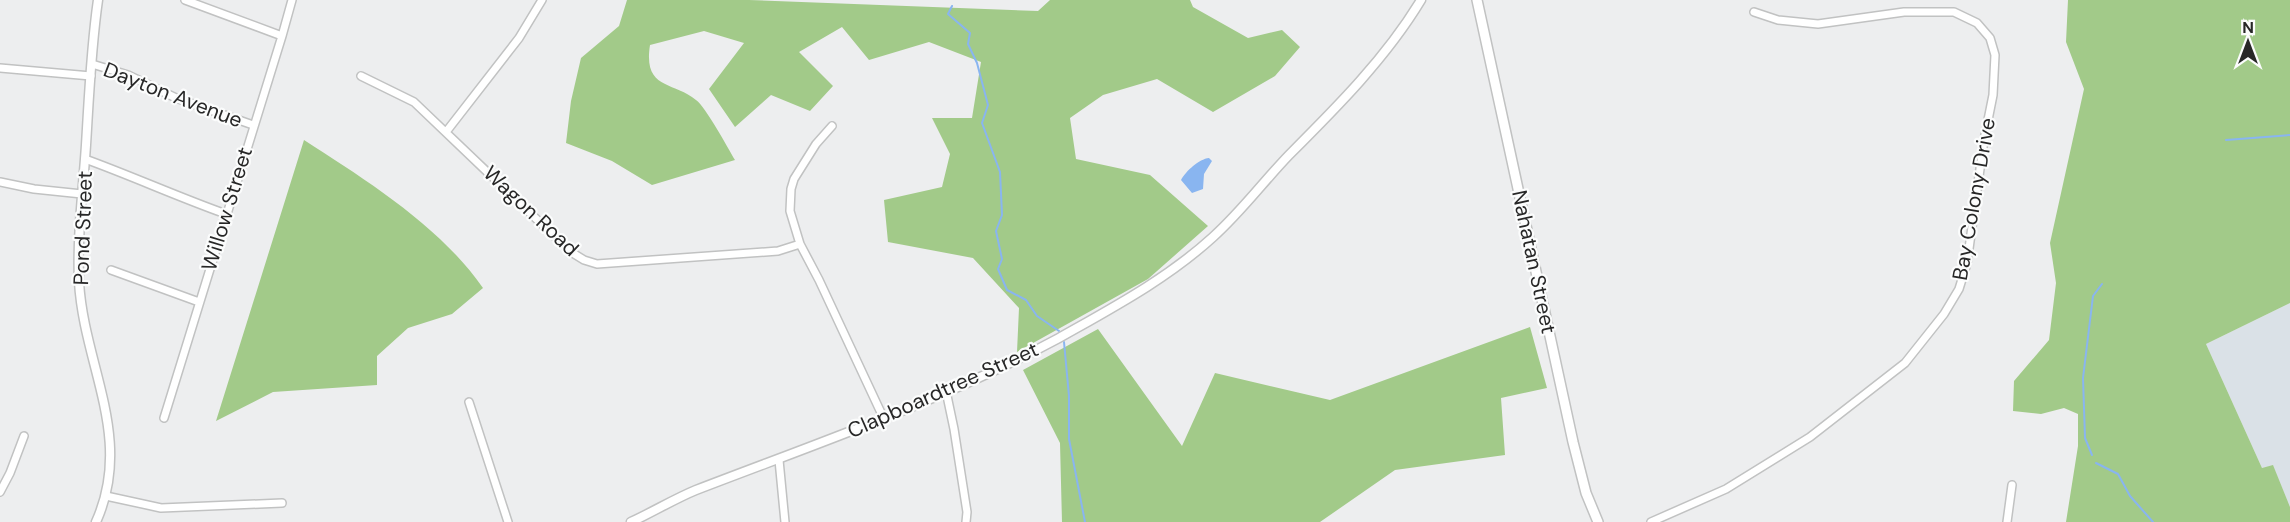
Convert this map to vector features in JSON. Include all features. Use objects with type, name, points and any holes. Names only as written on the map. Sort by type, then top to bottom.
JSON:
[{"type":"main road","name":"Nahatan Street","points":[[1477,0],[1574,449],[1586,493],[1598,522]]},
{"type":"street","name":"Pond Street","points":[[96,522],[106,496],[111,465],[110,430],[85,329],[78,243],[98,0]]},
{"type":"street","points":[[185,0],[282,36]]},
{"type":"street","name":"Willow Street","points":[[164,418],[292,0]]},
{"type":"street","points":[[446,132],[519,38],[542,0]]},
{"type":"street","name":"Clapboardtree Street","points":[[630,522],[693,491],[779,460],[1024,358],[1101,316],[1148,286],[1213,238],[1372,68],[1421,0]]},
{"type":"street","name":"Bay Colony Drive","points":[[1651,522],[1726,489],[1810,437],[1905,363],[1946,311],[1959,289],[1967,263],[1977,206],[1984,140],[1993,95],[1995,55],[1990,38],[1977,23],[1965,16],[1941,10],[1904,12],[1818,24],[1778,20],[1754,12]]},
{"type":"street","name":"Dayton Avenue","points":[[92,64],[120,72],[176,98],[253,125]]},
{"type":"street","points":[[0,68],[91,76]]},
{"type":"street","name":"Wagon Road","points":[[361,76],[414,102],[571,252],[584,260],[597,264],[778,251],[800,244]]},
{"type":"street","points":[[832,126],[816,144],[794,179],[790,211],[800,244],[884,417]]},
{"type":"street","points":[[85,159],[226,214]]},
{"type":"street","points":[[0,182],[34,189],[82,194]]},
{"type":"street","points":[[111,270],[199,302]]},
{"type":"street","points":[[946,391],[967,512],[966,522]]},
{"type":"street","points":[[469,402],[508,522]]},
{"type":"street","points":[[0,492],[24,436]]},
{"type":"street","points":[[779,460],[785,522]]},
{"type":"street","points":[[2007,522],[2012,485]]},
{"type":"street","points":[[106,496],[160,508],[282,503]]},
{"type":"shaded area","points":[[2290,303],[2290,507],[2273,466],[2262,468],[2206,344]]},
{"type":"green space","points":[[627,0],[749,0],[1038,11],[1050,0],[1190,0],[1193,7],[1248,38],[1282,30],[1300,47],[1275,76],[1213,112],[1157,79],[1103,95],[1070,118],[1076,159],[1150,175],[1208,226],[1148,279],[1017,352],[1019,308],[973,258],[888,242],[884,200],[942,187],[950,154],[932,118],[972,118],[981,62],[929,42],[869,60],[842,27],[799,52],[833,86],[810,111],[771,95],[735,127],[709,89],[744,43],[704,31],[650,45],[649,60],[655,77],[687,94],[700,104],[735,160],[652,185],[612,161],[566,143],[571,101],[581,58],[619,26]]},
{"type":"green space","points":[[2068,0],[2290,0],[2290,303],[2206,344],[2262,468],[2273,465],[2290,507],[2290,522],[2066,522],[2078,446],[2078,414],[2064,408],[2041,414],[2013,411],[2014,381],[2049,340],[2056,283],[2050,243],[2084,89],[2066,42]]},
{"type":"green space","points":[[304,140],[377,188],[424,224],[466,265],[483,288],[452,314],[408,328],[377,356],[377,385],[273,392],[216,421]]},
{"type":"green space","points":[[1530,327],[1547,388],[1501,398],[1505,455],[1395,470],[1320,522],[1062,522],[1060,443],[1023,370],[1098,329],[1182,446],[1215,373],[1330,400]]},
{"type":"water","points":[[1209,158],[1212,161],[1204,174],[1203,189],[1192,193],[1181,180],[1193,166]]},
{"type":"waterway","points":[[952,6],[948,14],[970,33],[968,44],[977,63],[988,105],[982,123],[1000,172],[1002,215],[996,231],[1002,259],[998,269],[1007,290],[1026,300],[1037,316],[1059,331]]},
{"type":"waterway","points":[[2226,140],[2290,135]]},
{"type":"waterway","points":[[2092,455],[2085,438],[2083,378],[2093,296],[2102,284]]},
{"type":"waterway","points":[[1064,342],[1069,396],[1069,439],[1085,522]]},
{"type":"waterway","points":[[2096,463],[2118,474],[2130,496],[2153,522]]}]
